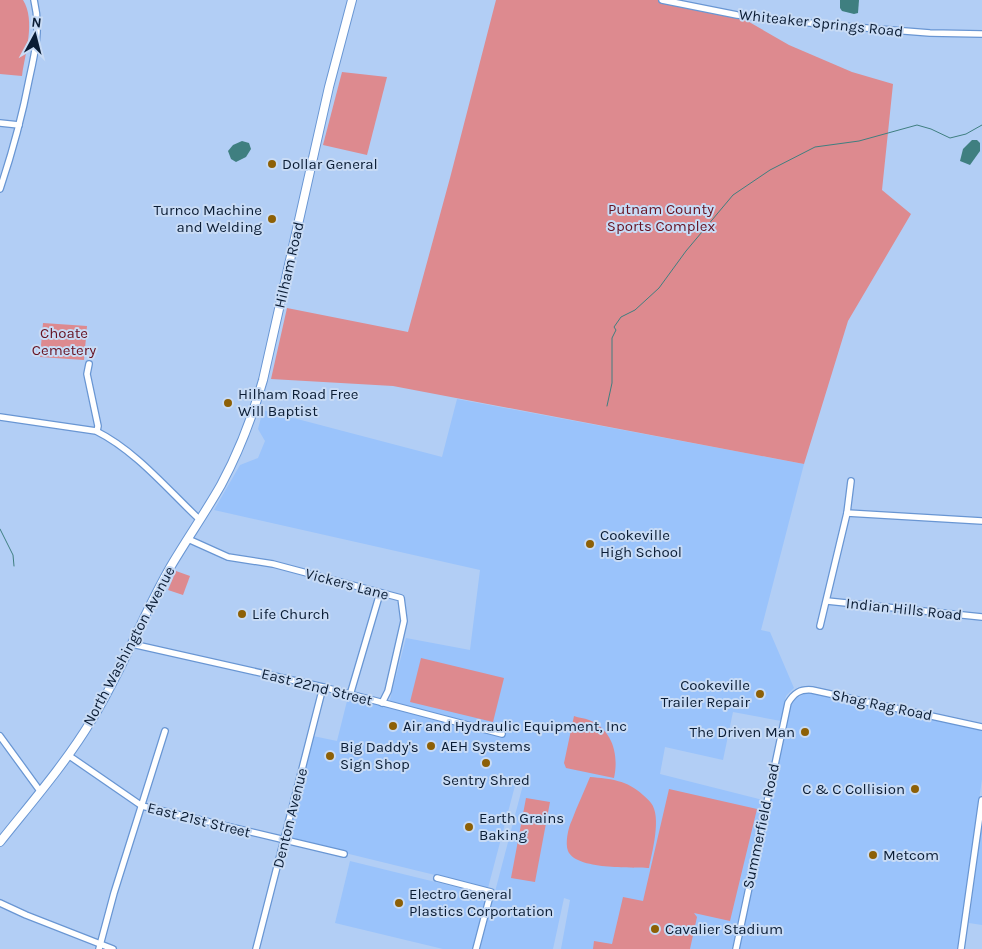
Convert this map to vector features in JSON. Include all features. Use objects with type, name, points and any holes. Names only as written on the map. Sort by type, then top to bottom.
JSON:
[{"type":"main road","name":"Hilham Road","points":[[200,519],[220,485],[252,416],[263,380],[328,87],[352,0]]},
{"type":"main road","name":"North Washington Avenue","points":[[0,842],[68,755],[100,706],[171,566],[200,519]]},
{"type":"street","points":[[0,189],[19,125],[37,38],[34,0]]},
{"type":"street","name":"Whiteaker Springs Road","points":[[662,0],[737,15],[828,25],[930,33],[982,34]]},
{"type":"street","points":[[0,123],[19,125]]},
{"type":"street","points":[[89,364],[87,374],[98,426],[97,431]]},
{"type":"street","points":[[0,417],[97,431],[131,454],[200,519]]},
{"type":"street","name":"Indian Hills Road","points":[[820,626],[846,513],[851,481]]},
{"type":"street","points":[[846,513],[982,521]]},
{"type":"street","name":"Vickers Lane","points":[[188,539],[228,557],[272,564],[401,598],[404,621],[388,691],[382,703]]},
{"type":"street","points":[[350,695],[380,593]]},
{"type":"street","name":"Indian Hills Road","points":[[827,601],[982,617]]},
{"type":"street","name":"East 22nd Street","points":[[132,644],[323,688],[502,734]]},
{"type":"street","name":"Denton Avenue","points":[[256,949],[323,688]]},
{"type":"street","name":"Shag Rag Road","points":[[788,703],[797,691],[803,689],[812,690],[982,727]]},
{"type":"street","name":"Summerfield Road","points":[[736,949],[788,703]]},
{"type":"street","points":[[99,947],[165,731]]},
{"type":"street","points":[[0,736],[40,791]]},
{"type":"street","name":"East 21st Street","points":[[68,755],[142,806],[344,854]]},
{"type":"street","points":[[961,949],[982,800]]},
{"type":"street","points":[[437,878],[491,892],[476,949]]},
{"type":"street","points":[[0,903],[99,947],[113,949]]},
{"type":"shaded area","points":[[840,0],[859,0],[858,13],[842,11]]},
{"type":"shaded area","points":[[972,140],[977,140],[980,143],[980,151],[970,165],[960,161],[963,149]]},
{"type":"shaded area","points":[[242,141],[249,143],[251,149],[246,157],[236,162],[231,159],[228,151],[233,145]]},
{"type":"shaded area","name":"Cookeville High School","points":[[457,399],[804,464],[761,630],[770,632],[794,688],[786,696],[781,721],[733,712],[723,760],[665,747],[660,774],[763,800],[732,949],[561,949],[570,900],[564,898],[553,949],[480,949],[524,781],[517,778],[488,888],[292,840],[288,837],[313,736],[337,741],[348,697],[503,737],[504,730],[389,703],[406,638],[470,650],[480,570],[214,510],[240,465],[258,458],[265,441],[258,429],[263,410],[442,457]]},
{"type":"shaded area","points":[[808,692],[982,729],[982,779],[958,949],[738,949],[789,708],[795,699]]},
{"type":"shaded area","points":[[982,825],[982,925],[969,923]]},
{"type":"shaded area","points":[[350,861],[480,893],[485,897],[485,900],[473,949],[443,949],[335,923]]},
{"type":"green space","points":[[0,0],[23,0],[27,8],[29,27],[22,76],[0,74]]},
{"type":"green space","name":"Putnam County Sports Complex","points":[[496,0],[662,0],[737,15],[789,45],[852,72],[893,84],[882,190],[911,214],[848,321],[804,464],[393,386],[271,379],[287,308],[408,332]]},
{"type":"green space","points":[[342,72],[387,77],[367,155],[323,145]]},
{"type":"green space","name":"Choate Cemetery","points":[[43,323],[87,326],[84,360],[40,357]]},
{"type":"green space","points":[[176,571],[190,576],[183,595],[168,590]]},
{"type":"green space","points":[[421,658],[504,678],[493,722],[410,702]]},
{"type":"green space","points":[[574,716],[597,724],[609,737],[615,752],[614,778],[566,768],[564,763]]},
{"type":"green space","points":[[590,777],[625,783],[637,790],[651,803],[656,817],[656,826],[649,868],[605,866],[582,862],[573,857],[568,851],[569,827]]},
{"type":"green space","points":[[669,789],[757,809],[730,921],[694,913],[697,917],[690,949],[593,949],[594,941],[612,944],[623,897],[643,901]]},
{"type":"green space","points":[[526,798],[550,802],[535,882],[511,878]]},
{"type":"waterway","points":[[607,406],[612,383],[612,338],[616,330],[614,327],[621,317],[635,310],[659,288],[686,251],[733,195],[770,170],[815,147],[859,141],[917,125],[950,138],[966,134],[982,125]]},
{"type":"waterway","points":[[0,529],[13,555],[14,566]]},
{"type":"place","name":"Dollar General","points":[[272,164]]},
{"type":"place","name":"Turnco Machine and Welding","points":[[272,219]]},
{"type":"place","name":"Hilham Road Free Will Baptist","points":[[228,403]]},
{"type":"place","name":"Cookeville High School","points":[[590,544]]},
{"type":"place","name":"Life Church","points":[[242,614]]},
{"type":"place","name":"Cookeville Trailer Repair","points":[[760,694]]},
{"type":"place","name":"Air and Hydraulic Equipment, Inc","points":[[393,726]]},
{"type":"place","name":"The Driven Man","points":[[805,732]]},
{"type":"place","name":"AEH Systems","points":[[431,746]]},
{"type":"place","name":"Big Daddy's Sign Shop","points":[[330,756]]},
{"type":"place","name":"Sentry Shred","points":[[486,763]]},
{"type":"place","name":"C & C Collision","points":[[915,789]]},
{"type":"place","name":"Earth Grains Baking","points":[[469,827]]},
{"type":"place","name":"Metcom","points":[[873,855]]},
{"type":"place","name":"Electro General Plastics Corportation","points":[[399,903]]},
{"type":"place","name":"Cavalier Stadium","points":[[655,929]]}]
